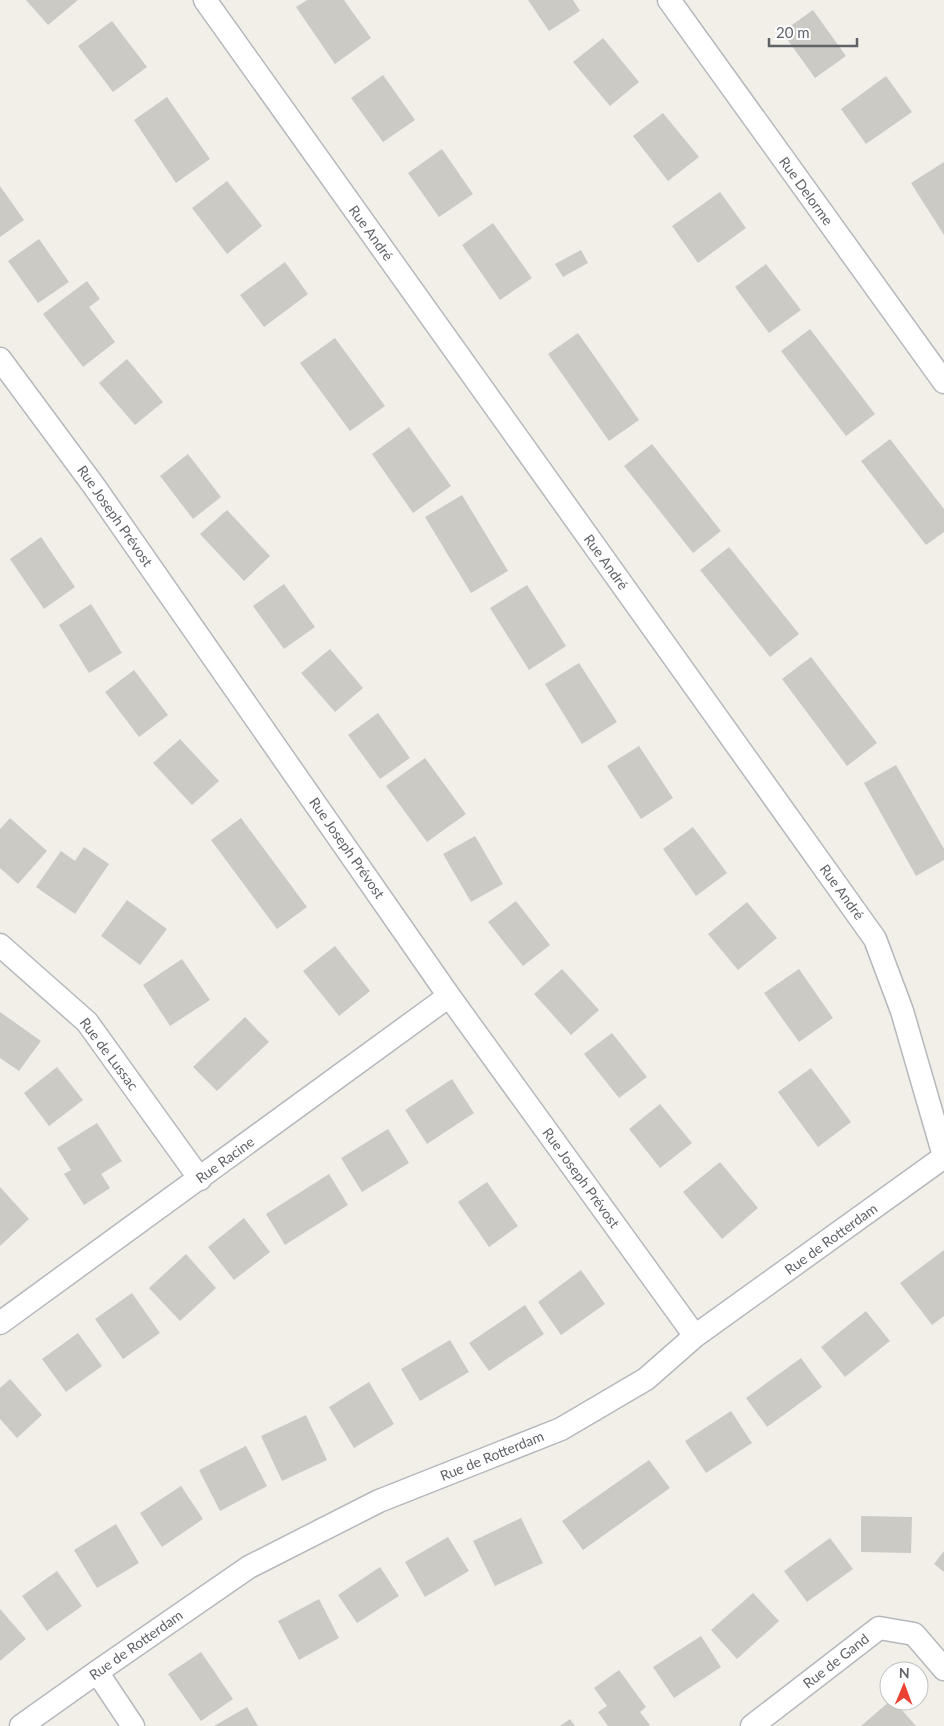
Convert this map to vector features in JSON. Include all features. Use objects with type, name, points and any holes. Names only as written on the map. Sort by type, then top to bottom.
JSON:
[{"type":"street","name":"Rue André","points":[[205,0],[875,939],[902,1011],[944,1156]]},
{"type":"street","name":"Rue Delorme","points":[[669,0],[944,382]]},
{"type":"street","name":"Rue Joseph Prévost","points":[[0,359],[94,486],[449,996],[695,1336]]},
{"type":"street","name":"Rue de Lussac","points":[[0,945],[87,1022],[200,1179]]},
{"type":"street","name":"Rue Racine","points":[[0,1323],[449,996]]},
{"type":"street","name":"Rue de Rotterdam","points":[[21,1726],[249,1567],[379,1501],[561,1429],[646,1379],[695,1336],[944,1156]]},
{"type":"street","name":"Rue de Gand","points":[[752,1726],[879,1628],[914,1634],[944,1669]]},
{"type":"street","points":[[96,1672],[133,1726]]},
{"type":"building","points":[[26,0],[78,0],[48,25]]},
{"type":"building","points":[[307,0],[344,0],[371,38],[335,64],[296,7]]},
{"type":"building","points":[[528,0],[573,0],[580,11],[549,31]]},
{"type":"building","points":[[813,10],[846,56],[815,78],[782,32]]},
{"type":"building","points":[[112,21],[147,67],[113,92],[78,46]]},
{"type":"building","points":[[603,38],[639,82],[610,106],[573,62]]},
{"type":"building","points":[[383,75],[415,120],[383,142],[351,98]]},
{"type":"building","points":[[886,76],[912,112],[866,144],[841,109]]},
{"type":"building","points":[[167,97],[210,159],[176,183],[134,120]]},
{"type":"building","points":[[663,113],[699,157],[668,181],[633,136]]},
{"type":"building","points":[[442,149],[473,194],[439,217],[408,173]]},
{"type":"building","points":[[944,162],[944,235],[911,183]]},
{"type":"building","points":[[227,181],[262,226],[227,254],[192,208]]},
{"type":"building","points":[[0,186],[24,220],[0,237]]},
{"type":"building","points":[[720,192],[746,228],[698,263],[672,226]]},
{"type":"building","points":[[493,223],[532,278],[500,300],[462,245]]},
{"type":"building","points":[[39,239],[69,282],[38,303],[8,261]]},
{"type":"building","points":[[581,250],[588,263],[563,277],[555,264]]},
{"type":"building","points":[[285,262],[308,294],[264,327],[240,295]]},
{"type":"building","points":[[766,264],[801,310],[769,333],[735,287]]},
{"type":"building","points":[[87,281],[100,299],[89,307],[115,342],[83,367],[43,314]]},
{"type":"building","points":[[810,329],[875,414],[846,436],[781,351]]},
{"type":"building","points":[[578,333],[639,420],[609,441],[548,354]]},
{"type":"building","points":[[335,338],[385,406],[350,431],[300,363]]},
{"type":"building","points":[[127,359],[163,402],[135,425],[99,383]]},
{"type":"building","points":[[409,427],[451,486],[413,513],[372,454]]},
{"type":"building","points":[[890,439],[944,509],[944,532],[926,545],[861,461]]},
{"type":"building","points":[[652,444],[721,531],[693,553],[624,466]]},
{"type":"building","points":[[188,454],[221,497],[193,519],[160,476]]},
{"type":"building","points":[[462,495],[508,571],[471,593],[425,517]]},
{"type":"building","points":[[227,510],[270,556],[244,581],[200,534]]},
{"type":"building","points":[[41,537],[75,587],[44,609],[10,559]]},
{"type":"building","points":[[729,547],[799,634],[770,657],[700,570]]},
{"type":"building","points":[[284,584],[315,627],[284,649],[253,606]]},
{"type":"building","points":[[527,585],[566,646],[529,670],[490,608]]},
{"type":"building","points":[[91,604],[122,653],[89,673],[59,625]]},
{"type":"building","points":[[330,649],[363,688],[335,712],[301,673]]},
{"type":"building","points":[[811,657],[877,743],[847,766],[782,679]]},
{"type":"building","points":[[579,663],[617,722],[582,744],[545,684]]},
{"type":"building","points":[[134,670],[168,715],[139,737],[105,692]]},
{"type":"building","points":[[378,713],[410,758],[380,779],[348,735]]},
{"type":"building","points":[[180,739],[219,781],[192,805],[153,763]]},
{"type":"building","points":[[639,746],[673,798],[641,819],[607,766]]},
{"type":"building","points":[[425,758],[466,814],[427,842],[386,786]]},
{"type":"building","points":[[896,765],[944,849],[944,860],[916,876],[864,783]]},
{"type":"building","points":[[10,818],[47,851],[18,884],[0,868],[0,829]]},
{"type":"building","points":[[241,818],[307,907],[277,929],[211,840]]},
{"type":"building","points":[[693,827],[727,873],[696,896],[663,849]]},
{"type":"building","points":[[475,836],[503,884],[471,902],[443,854]]},
{"type":"building","points":[[84,847],[109,864],[75,914],[36,887],[61,851],[75,861]]},
{"type":"building","points":[[127,900],[167,929],[140,965],[101,936]]},
{"type":"building","points":[[516,901],[550,945],[523,966],[488,922]]},
{"type":"building","points":[[747,902],[777,938],[738,970],[708,934]]},
{"type":"building","points":[[335,946],[370,991],[339,1016],[303,971]]},
{"type":"building","points":[[182,959],[210,1000],[170,1026],[143,985]]},
{"type":"building","points":[[562,969],[599,1010],[571,1035],[534,994]]},
{"type":"building","points":[[799,969],[833,1018],[799,1042],[764,993]]},
{"type":"building","points":[[0,1012],[41,1041],[19,1071],[0,1058]]},
{"type":"building","points":[[245,1017],[269,1042],[217,1091],[193,1067]]},
{"type":"building","points":[[612,1033],[647,1077],[619,1098],[584,1054]]},
{"type":"building","points":[[57,1067],[83,1100],[49,1126],[24,1093]]},
{"type":"building","points":[[811,1068],[851,1122],[818,1147],[778,1092]]},
{"type":"building","points":[[452,1079],[474,1113],[427,1144],[405,1110]]},
{"type":"building","points":[[660,1104],[692,1143],[660,1168],[629,1129]]},
{"type":"building","points":[[97,1123],[122,1161],[101,1174],[110,1188],[84,1205],[64,1174],[71,1170],[57,1148]]},
{"type":"building","points":[[388,1129],[409,1163],[362,1192],[341,1158]]},
{"type":"building","points":[[720,1162],[758,1208],[722,1239],[683,1192]]},
{"type":"building","points":[[329,1174],[348,1205],[285,1245],[266,1214]]},
{"type":"building","points":[[487,1182],[518,1226],[489,1247],[458,1202]]},
{"type":"building","points":[[0,1187],[29,1219],[0,1246]]},
{"type":"building","points":[[244,1218],[270,1252],[234,1280],[208,1247]]},
{"type":"building","points":[[944,1250],[944,1316],[932,1325],[900,1283]]},
{"type":"building","points":[[186,1254],[216,1288],[180,1321],[149,1288]]},
{"type":"building","points":[[581,1270],[605,1304],[561,1335],[538,1302]]},
{"type":"building","points":[[132,1293],[160,1333],[123,1359],[95,1319]]},
{"type":"building","points":[[525,1305],[544,1334],[489,1371],[469,1343]]},
{"type":"building","points":[[866,1311],[890,1341],[845,1377],[821,1347]]},
{"type":"building","points":[[78,1333],[102,1366],[66,1392],[42,1359]]},
{"type":"building","points":[[450,1340],[469,1372],[420,1401],[401,1369]]},
{"type":"building","points":[[801,1358],[822,1387],[767,1427],[746,1398]]},
{"type":"building","points":[[10,1379],[42,1415],[17,1438],[0,1419],[0,1388]]},
{"type":"building","points":[[369,1382],[394,1424],[354,1448],[329,1407]]},
{"type":"building","points":[[731,1411],[752,1443],[706,1473],[685,1441]]},
{"type":"building","points":[[306,1415],[327,1460],[282,1481],[261,1436]]},
{"type":"building","points":[[246,1446],[267,1486],[220,1511],[199,1470]]},
{"type":"building","points":[[649,1460],[670,1488],[583,1550],[562,1521]]},
{"type":"building","points":[[181,1486],[203,1519],[162,1547],[140,1513]]},
{"type":"building","points":[[861,1516],[912,1517],[911,1553],[861,1552]]},
{"type":"building","points":[[521,1518],[543,1563],[495,1586],[473,1541]]},
{"type":"building","points":[[116,1524],[139,1563],[97,1588],[74,1550]]},
{"type":"building","points":[[448,1537],[469,1571],[425,1597],[405,1562]]},
{"type":"building","points":[[830,1538],[853,1569],[807,1602],[784,1571]]},
{"type":"building","points":[[944,1551],[944,1572],[934,1564]]},
{"type":"building","points":[[380,1567],[399,1596],[357,1623],[338,1595]]},
{"type":"building","points":[[57,1571],[82,1606],[47,1631],[22,1596]]},
{"type":"building","points":[[753,1593],[779,1621],[737,1659],[711,1630]]},
{"type":"building","points":[[319,1599],[339,1638],[299,1660],[278,1621]]},
{"type":"building","points":[[0,1609],[26,1639],[0,1661]]},
{"type":"building","points":[[701,1636],[721,1667],[674,1698],[653,1667]]},
{"type":"building","points":[[201,1652],[233,1699],[201,1721],[168,1674]]},
{"type":"building","points":[[619,1670],[646,1707],[640,1712],[650,1725],[608,1726],[598,1712],[607,1706],[594,1688]]},
{"type":"building","points":[[247,1707],[258,1726],[214,1726]]},
{"type":"building","points":[[879,1710],[903,1711],[916,1726],[861,1726]]},
{"type":"building","points":[[570,1719],[575,1726],[560,1726]]}]
